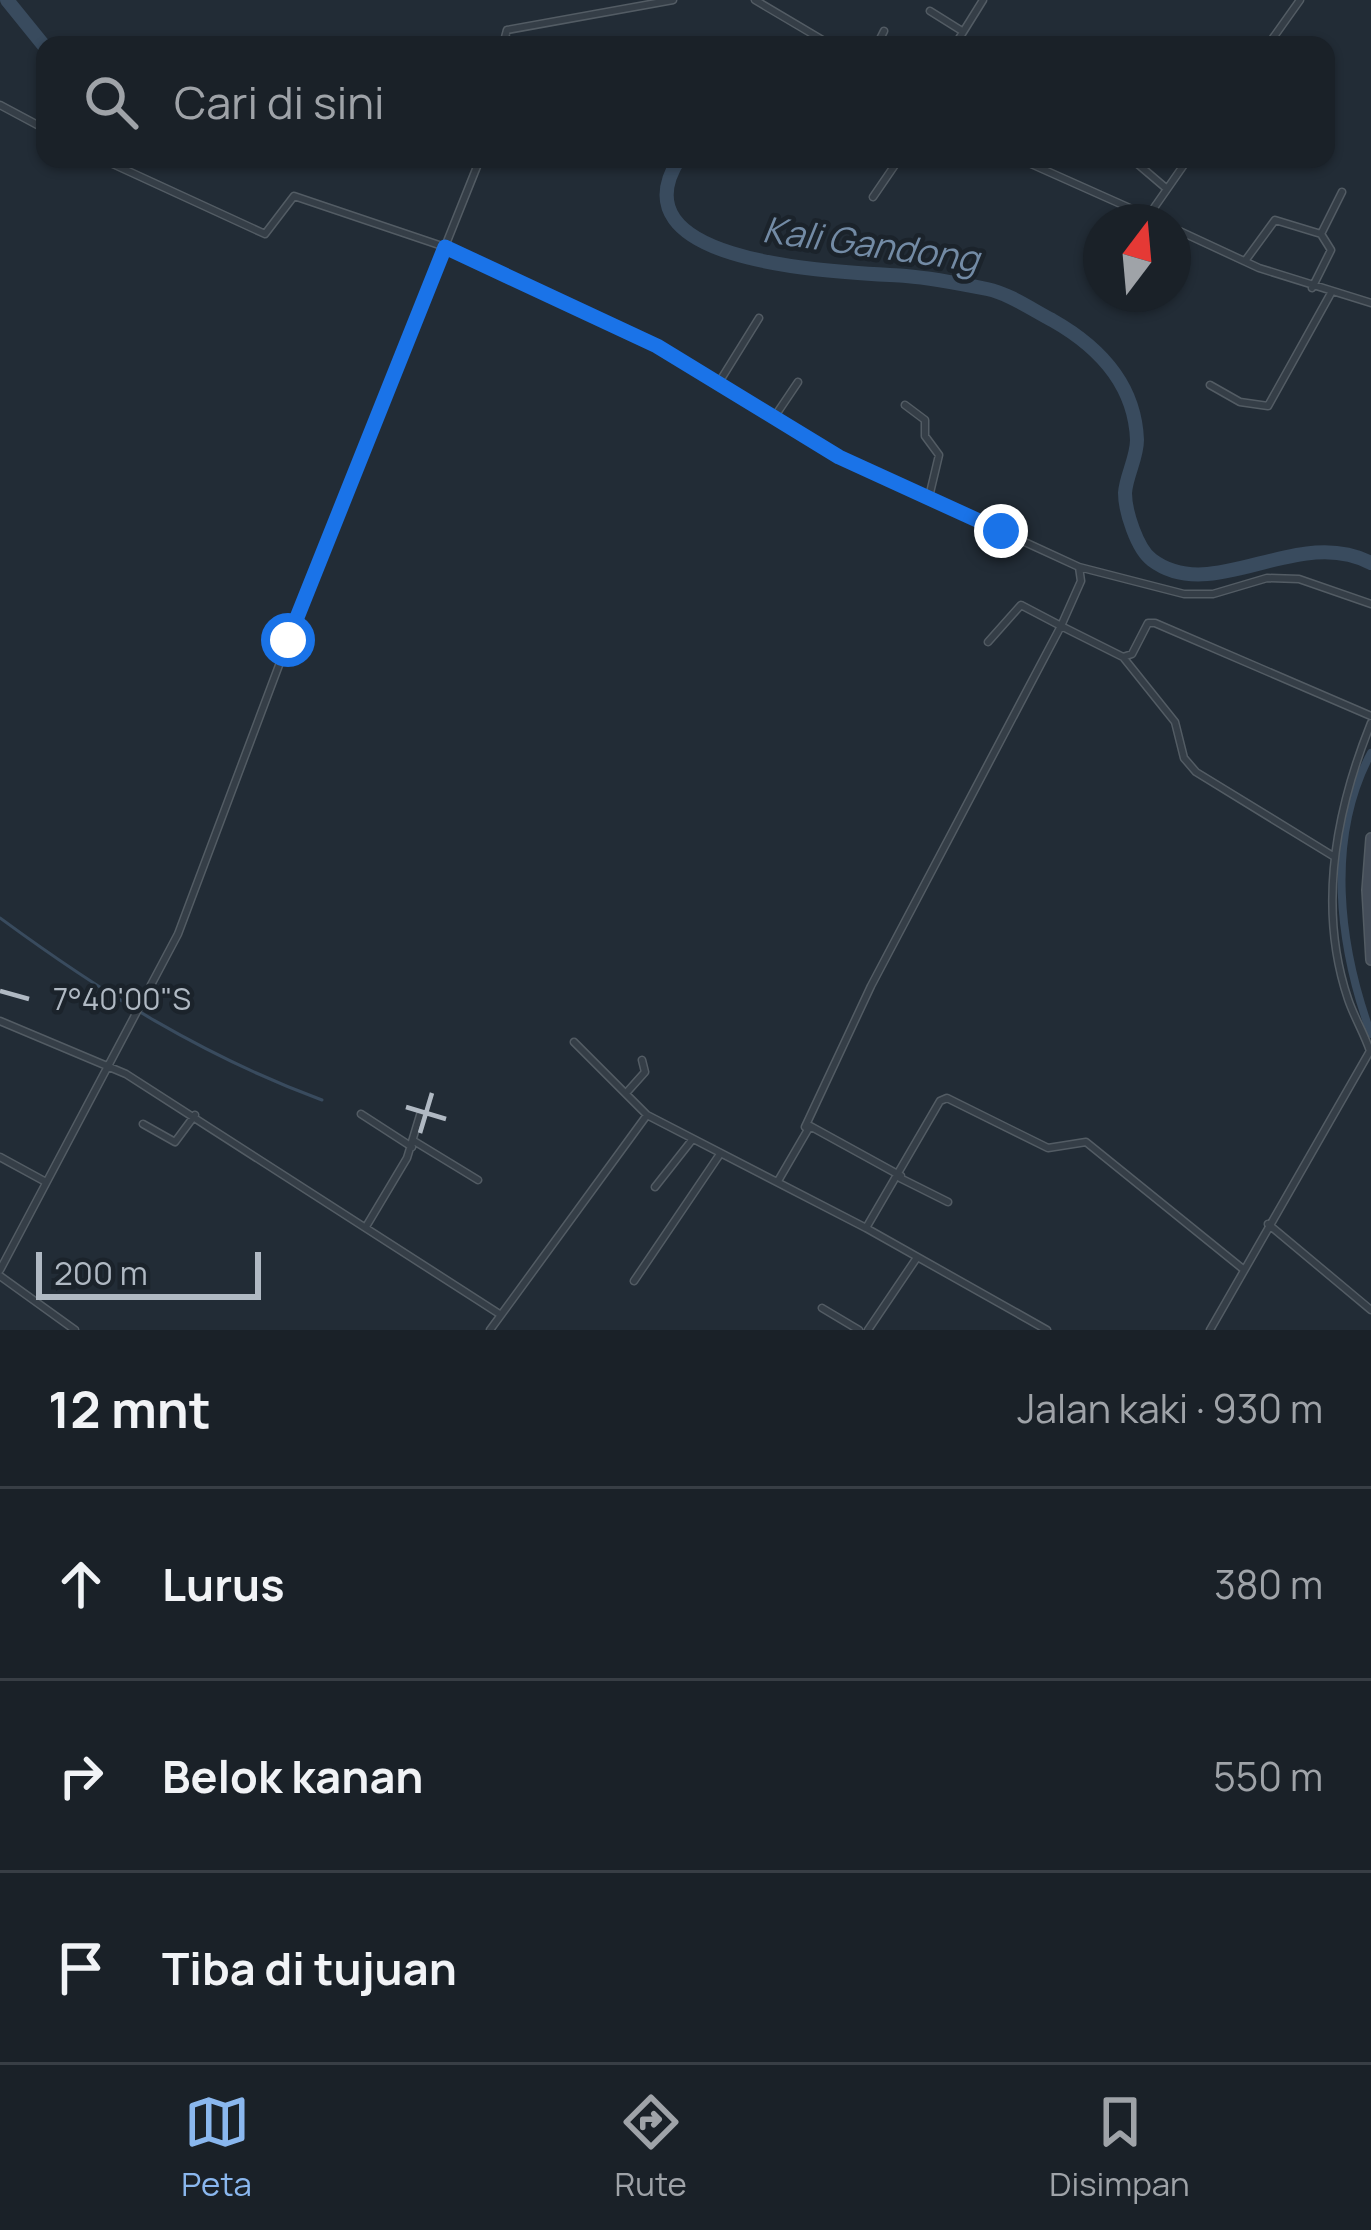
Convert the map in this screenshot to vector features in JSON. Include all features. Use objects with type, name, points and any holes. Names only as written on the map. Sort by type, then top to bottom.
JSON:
[{"type":"street","points":[[506,36],[509,30],[673,0]]},
{"type":"street","points":[[754,0],[816,36]]},
{"type":"street","points":[[960,36],[983,0]]},
{"type":"street","points":[[1274,36],[1300,0]]},
{"type":"street","points":[[930,11],[962,31]]},
{"type":"street","points":[[882,36],[884,31]]},
{"type":"street","points":[[0,105],[36,124]]},
{"type":"street","points":[[122,168],[265,234],[294,196],[445,247],[657,346],[772,420],[1079,567],[1184,594],[1213,594],[1267,578],[1299,579],[1371,604]]},
{"type":"street","points":[[75,1330],[0,1273],[44,1181],[178,934],[302,604],[476,168]]},
{"type":"street","points":[[873,197],[893,168]]},
{"type":"street","points":[[1037,168],[1120,204]]},
{"type":"street","points":[[1045,172],[1047,168]]},
{"type":"street","points":[[1142,168],[1167,189]]},
{"type":"street","points":[[1156,204],[1182,168]]},
{"type":"street","points":[[1321,234],[1342,192]]},
{"type":"street","points":[[1245,261],[1275,220],[1321,234],[1331,250],[1312,287]]},
{"type":"street","points":[[1191,236],[1312,287],[1371,303]]},
{"type":"street","points":[[1210,386],[1253,406],[1274,401],[1331,293]]},
{"type":"street","points":[[718,384],[759,318]]},
{"type":"street","points":[[772,420],[797,382]]},
{"type":"street","points":[[905,404],[926,420],[925,436],[938,455],[928,497]]},
{"type":"street","points":[[778,1181],[871,986],[1060,626],[1082,580],[1079,567]]},
{"type":"street","points":[[988,642],[1021,605],[1124,657],[1175,722],[1184,758],[1196,772],[1333,856]]},
{"type":"street","points":[[1124,657],[1132,654],[1148,623],[1155,623],[1371,720],[1350,776],[1333,856],[1336,946],[1348,999],[1370,1052],[1210,1330]]},
{"type":"street","points":[[1371,838],[1371,960]]},
{"type":"street","points":[[0,1021],[110,1066],[195,1115],[501,1315]]},
{"type":"street","points":[[574,1042],[628,1090],[647,1115],[866,1228],[1047,1330]]},
{"type":"street","points":[[628,1090],[645,1072],[642,1060]]},
{"type":"street","points":[[866,1228],[900,1177],[940,1101],[947,1098],[1048,1148],[1086,1142],[1243,1270]]},
{"type":"street","points":[[361,1114],[478,1180]]},
{"type":"street","points":[[143,1124],[175,1142],[195,1115]]},
{"type":"street","points":[[367,1225],[413,1144],[420,1115]]},
{"type":"street","points":[[490,1330],[647,1115]]},
{"type":"street","points":[[805,1127],[816,1127],[948,1202]]},
{"type":"street","points":[[655,1187],[692,1140]]},
{"type":"street","points":[[634,1281],[720,1154]]},
{"type":"street","points":[[0,1157],[44,1181]]},
{"type":"street","points":[[1268,1224],[1371,1310]]},
{"type":"street","points":[[822,1308],[863,1330],[916,1258]]},
{"type":"waterway","name":"Kali Gandong","points":[[7,0],[36,36]]},
{"type":"waterway","name":"Kali Gandong","points":[[676,168],[667,195],[677,223],[705,243],[791,266],[916,277],[987,289],[1020,302],[1084,342],[1121,384],[1135,420],[1137,440],[1126,501],[1137,539],[1152,560],[1176,572],[1202,574],[1315,553],[1343,554],[1371,563]]},
{"type":"waterway","points":[[1371,753],[1356,786],[1342,856],[1345,929],[1371,1034]]},
{"type":"waterway","points":[[0,918],[155,1021],[236,1064],[322,1100]]},
{"type":"route","points":[[288,640],[445,247],[657,346],[839,457],[1001,531]]}]
